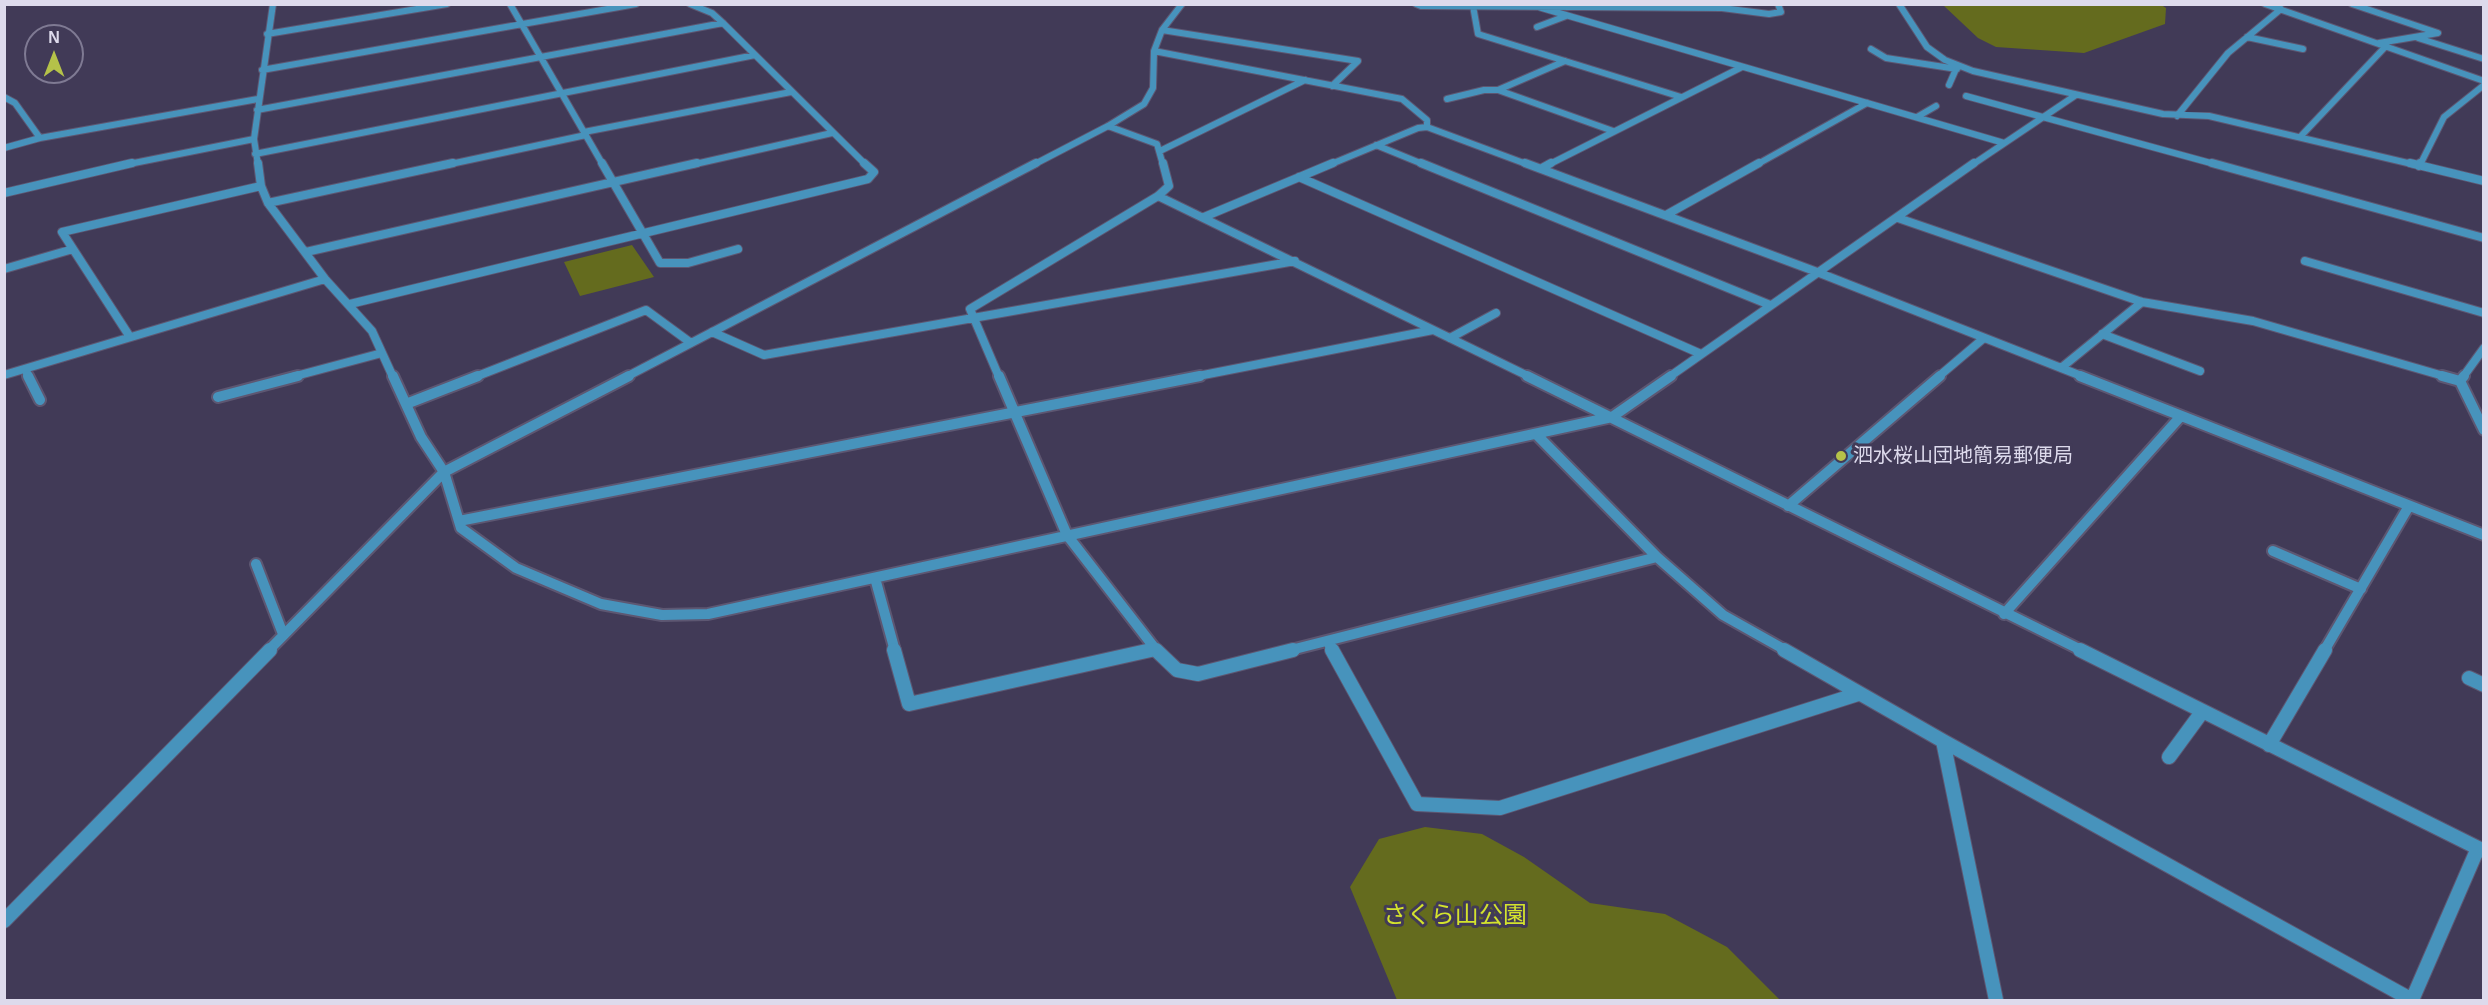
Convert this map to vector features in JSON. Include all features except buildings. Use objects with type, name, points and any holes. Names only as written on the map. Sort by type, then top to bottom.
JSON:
[{"type":"street","points":[[273,4],[254,139],[261,186],[268,204],[325,279],[372,331],[421,437],[444,472],[460,528],[516,568],[601,604],[662,615],[708,614],[1612,417],[2040,117],[2076,95]]},
{"type":"street","points":[[267,34],[447,4]]},
{"type":"street","points":[[510,4],[660,263],[668,265],[738,249]]},
{"type":"street","points":[[262,70],[636,4]]},
{"type":"street","points":[[350,304],[644,235],[868,179],[874,172],[723,23],[712,13],[690,4]]},
{"type":"street","points":[[4,921],[444,472],[1108,126],[1144,104],[1153,88],[1154,51],[1162,30],[1182,4]]},
{"type":"street","points":[[1416,4],[1728,7],[1777,14],[1781,12],[1778,4]]},
{"type":"street","points":[[1899,4],[1910,17],[1922,42],[1951,63],[1973,71]]},
{"type":"street","points":[[2265,4],[2484,83],[2444,117],[2419,166]]},
{"type":"street","points":[[2352,4],[2438,33],[2377,44]]},
{"type":"street","points":[[1473,6],[1478,34],[1681,97]]},
{"type":"street","points":[[1535,6],[2004,143]]},
{"type":"street","points":[[2177,116],[2228,53],[2281,9]]},
{"type":"street","points":[[1537,27],[1566,16]]},
{"type":"street","points":[[257,110],[723,23]]},
{"type":"street","points":[[1162,30],[1358,61],[1332,86]]},
{"type":"street","points":[[2247,37],[2303,49]]},
{"type":"street","points":[[2415,37],[2484,59]]},
{"type":"street","points":[[2301,136],[2386,46]]},
{"type":"street","points":[[1871,49],[1886,58],[1907,63],[1973,71],[2177,116],[2209,116],[2484,181]]},
{"type":"street","points":[[1154,51],[1402,99],[1427,120],[1427,127]]},
{"type":"street","points":[[255,154],[755,55]]},
{"type":"street","points":[[1498,90],[1565,61]]},
{"type":"street","points":[[1542,168],[1613,130],[1742,67]]},
{"type":"street","points":[[1949,85],[1956,69]]},
{"type":"street","points":[[1160,151],[1305,80]]},
{"type":"street","points":[[1447,99],[1484,90],[1498,90],[1613,130]]},
{"type":"street","points":[[268,204],[585,133],[791,92]]},
{"type":"street","points":[[1966,96],[2484,238]]},
{"type":"street","points":[[4,97],[15,103],[40,138]]},
{"type":"street","points":[[4,148],[40,138],[258,99]]},
{"type":"street","points":[[4,106],[15,103]]},
{"type":"street","points":[[1666,215],[1867,103]]},
{"type":"street","points":[[1917,117],[1936,106]]},
{"type":"street","points":[[1108,126],[1157,144],[1169,186],[1158,196],[970,309],[1016,411],[1067,535],[1155,649],[1177,670],[1198,674],[1657,557]]},
{"type":"street","points":[[1204,217],[1418,128],[1427,127],[1817,272],[2484,535]]},
{"type":"street","points":[[306,252],[832,133]]},
{"type":"street","points":[[4,194],[74,175],[254,139]]},
{"type":"street","points":[[1376,145],[1770,305]]},
{"type":"street","points":[[1299,177],[1701,354]]},
{"type":"street","points":[[130,337],[62,232],[261,186]]},
{"type":"street","points":[[1158,196],[1612,417],[2481,850],[2412,1000],[1858,694],[1723,615],[1657,557],[1536,434]]},
{"type":"street","points":[[1898,218],[2142,302],[2253,321],[2460,381],[2483,429]]},
{"type":"street","points":[[4,269],[73,249]]},
{"type":"street","points":[[712,332],[764,355],[1294,261]]},
{"type":"street","points":[[2305,261],[2484,313]]},
{"type":"street","points":[[4,375],[325,279]]},
{"type":"street","points":[[2061,368],[2142,302]]},
{"type":"street","points":[[406,405],[646,310],[691,343]]},
{"type":"street","points":[[1450,338],[1496,313]]},
{"type":"street","points":[[459,521],[1433,330]]},
{"type":"street","points":[[2102,334],[2200,371]]},
{"type":"street","points":[[1788,506],[1984,338]]},
{"type":"street","points":[[2460,381],[2484,348]]},
{"type":"street","points":[[218,397],[382,353]]},
{"type":"street","points":[[25,369],[40,400]]},
{"type":"street","points":[[2004,614],[2181,416]]},
{"type":"street","points":[[2269,745],[2409,506]]},
{"type":"street","points":[[2273,551],[2361,589]]},
{"type":"street","points":[[256,564],[283,634]]},
{"type":"street","points":[[875,578],[909,704],[1155,649]]},
{"type":"street","points":[[1328,642],[1417,804],[1500,807],[1858,694]]},
{"type":"street","points":[[2469,678],[2484,685]]},
{"type":"street","points":[[2169,756],[2202,712]]},
{"type":"street","points":[[1943,741],[1996,1000]]},
{"type":"green space","points":[[2160,4],[2166,8],[2165,24],[2084,53],[1996,47],[1978,38],[1943,5]]},
{"type":"green space","points":[[632,245],[654,277],[580,296],[564,262]]},
{"type":"green space","name":"さくら山公園","points":[[1425,827],[1482,834],[1524,857],[1590,903],[1665,914],[1727,947],[1780,1000],[1397,1000],[1350,887],[1379,839]]},
{"type":"place","name":"泗水桜山団地簡易郵便局","points":[[1841,456]]}]
